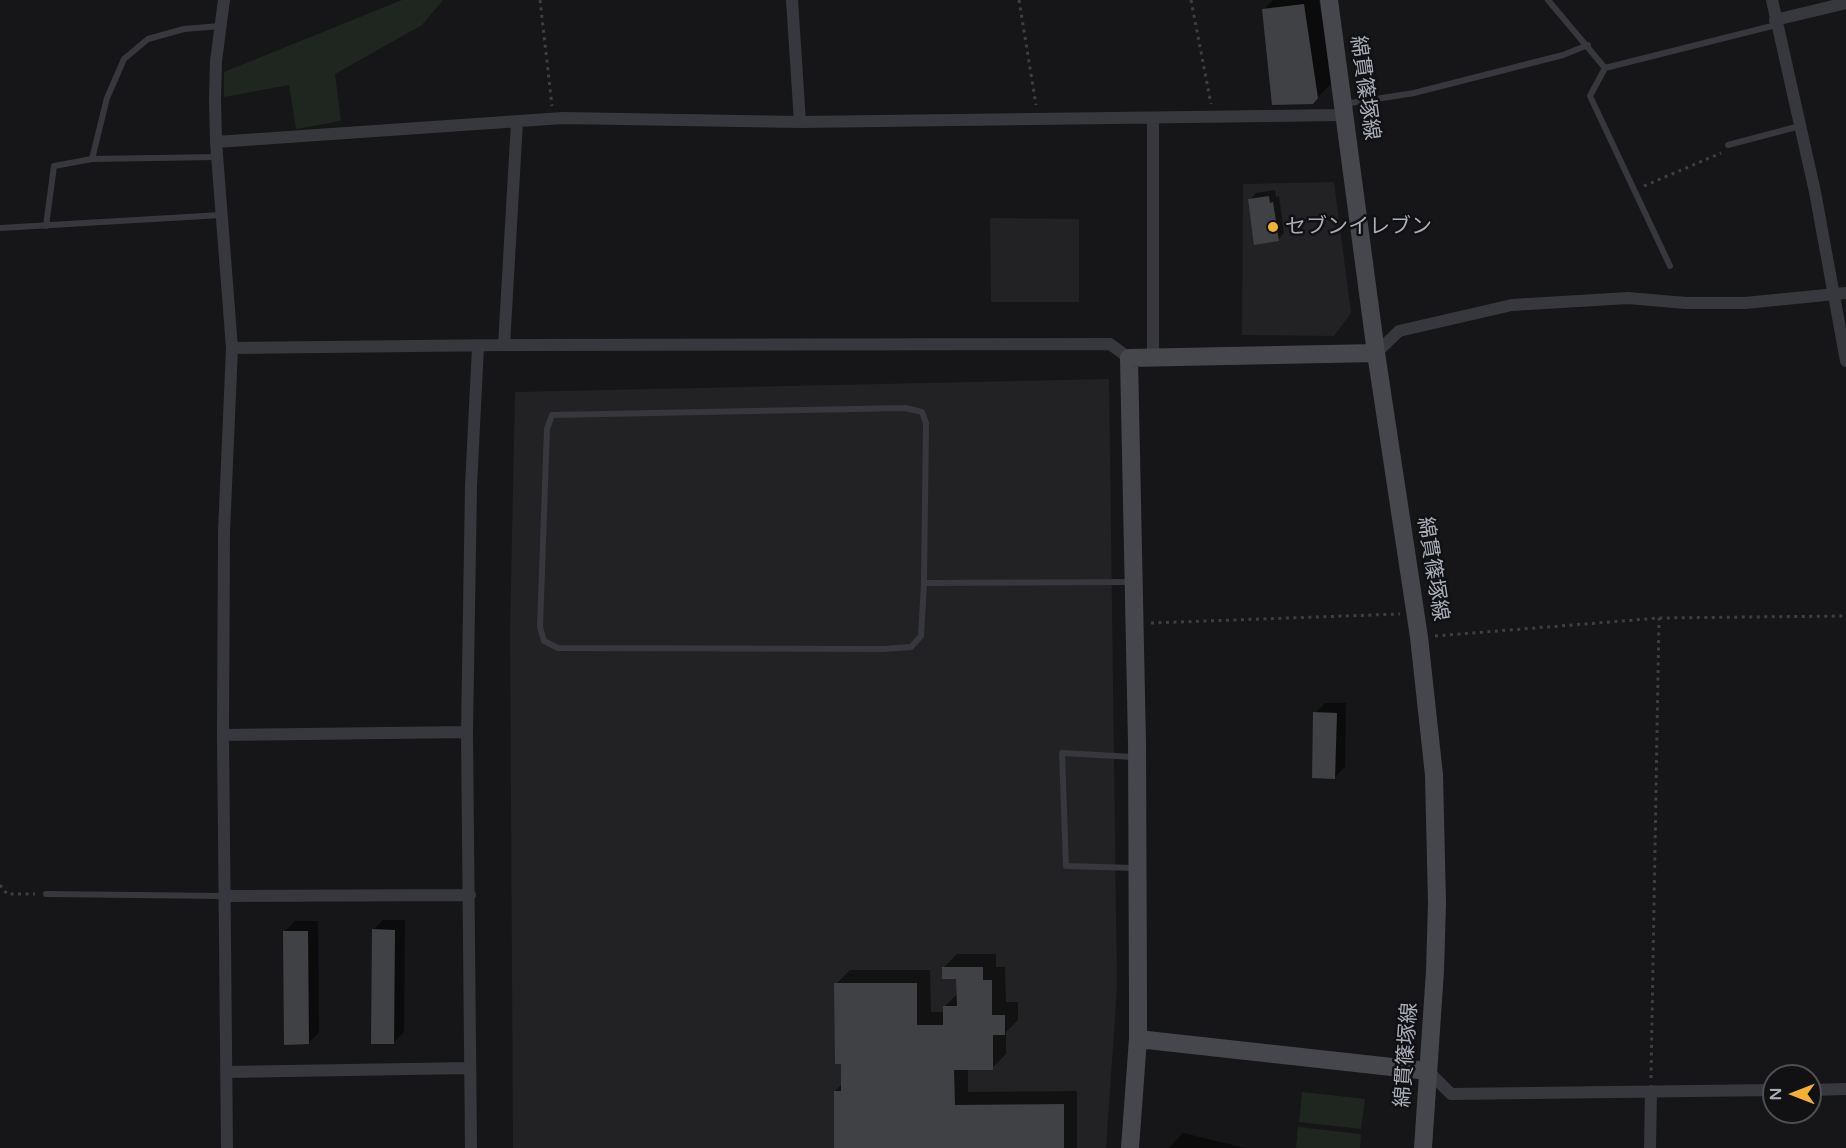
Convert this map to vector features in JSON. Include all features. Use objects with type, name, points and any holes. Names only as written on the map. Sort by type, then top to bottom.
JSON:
[{"type":"street","points":[[224,0],[216,61],[216,142],[232,348],[224,532],[223,735],[227,1148]]},
{"type":"street","points":[[792,0],[800,122]]},
{"type":"street","name":"綿貫篠塚線","points":[[1329,0],[1376,353],[1416,613],[1432,752],[1436,839],[1435,971],[1423,1148]]},
{"type":"street","points":[[1772,0],[1840,294],[1846,362]]},
{"type":"street","points":[[1776,22],[1846,3]]},
{"type":"street","points":[[216,142],[554,119],[800,122],[1213,118],[1344,109]]},
{"type":"street","points":[[1152,357],[1153,118]]},
{"type":"street","points":[[504,345],[517,123]]},
{"type":"street","points":[[232,348],[1110,344],[1130,358],[1376,353],[1399,331],[1512,305],[1629,298],[1686,303],[1745,303],[1840,294]]},
{"type":"street","points":[[471,1148],[467,732],[471,486],[478,347]]},
{"type":"street","points":[[1130,358],[1137,757],[1138,1039],[1130,1148]]},
{"type":"street","points":[[223,735],[467,732]]},
{"type":"street","points":[[225,896],[470,895]]},
{"type":"street","points":[[1138,1039],[1428,1071],[1451,1094],[1762,1090]]},
{"type":"street","points":[[226,1072],[470,1068]]},
{"type":"street","points":[[1822,1090],[1846,1089]]},
{"type":"street","points":[[1650,1148],[1651,1091]]},
{"type":"lane","points":[[1548,0],[1605,68]]},
{"type":"lane","points":[[1670,266],[1590,96],[1605,68],[1776,22]]},
{"type":"lane","points":[[92,159],[107,98],[124,59],[148,39],[184,29],[220,26]]},
{"type":"lane","points":[[1344,109],[1563,55],[1588,45]]},
{"type":"lane","points":[[1728,147],[1801,126]]},
{"type":"lane","points":[[46,226],[54,166],[92,159],[217,157]]},
{"type":"lane","points":[[0,228],[221,215]]},
{"type":"lane","points":[[905,408],[922,412],[926,423],[924,583],[921,636],[911,647],[883,649],[558,648],[544,642],[540,627],[540,604],[546,429],[552,415],[905,408]]},
{"type":"lane","points":[[924,583],[1134,582]]},
{"type":"lane","points":[[1137,757],[1062,753],[1066,867],[1137,868]]},
{"type":"lane","points":[[46,894],[225,896]]},
{"type":"path","points":[[540,0],[554,119]]},
{"type":"path","points":[[1019,0],[1038,120]]},
{"type":"path","points":[[1191,0],[1213,118]]},
{"type":"path","points":[[1634,191],[1728,147]]},
{"type":"path","points":[[1135,623],[1416,613]]},
{"type":"path","points":[[1419,637],[1659,618],[1846,616]]},
{"type":"path","points":[[1651,1091],[1659,618]]},
{"type":"path","points":[[0,885],[7,894],[46,894]]},
{"type":"shaded area","points":[[402,0],[443,0],[422,25],[335,74],[341,121],[296,129],[289,85],[224,97],[224,72]]},
{"type":"shaded area","points":[[1334,182],[1351,313],[1334,336],[1242,335],[1243,184]]},
{"type":"shaded area","points":[[990,218],[1079,219],[1079,302],[991,302]]},
{"type":"shaded area","points":[[1109,379],[1117,988],[1106,1148],[513,1148],[510,630],[515,392]]},
{"type":"shaded area","points":[[1302,1092],[1365,1099],[1361,1129],[1299,1122]]},
{"type":"shaded area","points":[[1298,1127],[1361,1134],[1360,1148],[1296,1148]]},
{"type":"building","points":[[1304,4],[1318,98],[1313,104],[1272,105],[1262,9]]},
{"type":"building","points":[[1269,196],[1270,203],[1273,202],[1279,241],[1254,245],[1248,199]]},
{"type":"building","points":[[1313,712],[1337,713],[1335,779],[1312,778]]},
{"type":"building","points":[[372,929],[395,930],[394,1044],[371,1044]]},
{"type":"building","points":[[283,931],[308,931],[309,1044],[284,1045]]},
{"type":"building","points":[[942,967],[983,967],[983,980],[992,980],[992,1015],[1005,1015],[1005,1035],[993,1035],[993,1070],[954,1070],[955,1105],[1064,1104],[1064,1148],[834,1148],[834,1091],[841,1091],[841,1064],[835,1064],[834,983],[917,983],[917,1025],[943,1025],[943,1006],[957,1006],[956,979],[942,979]]},
{"type":"place","name":"セブンイレブン","points":[[1273,227]]}]
